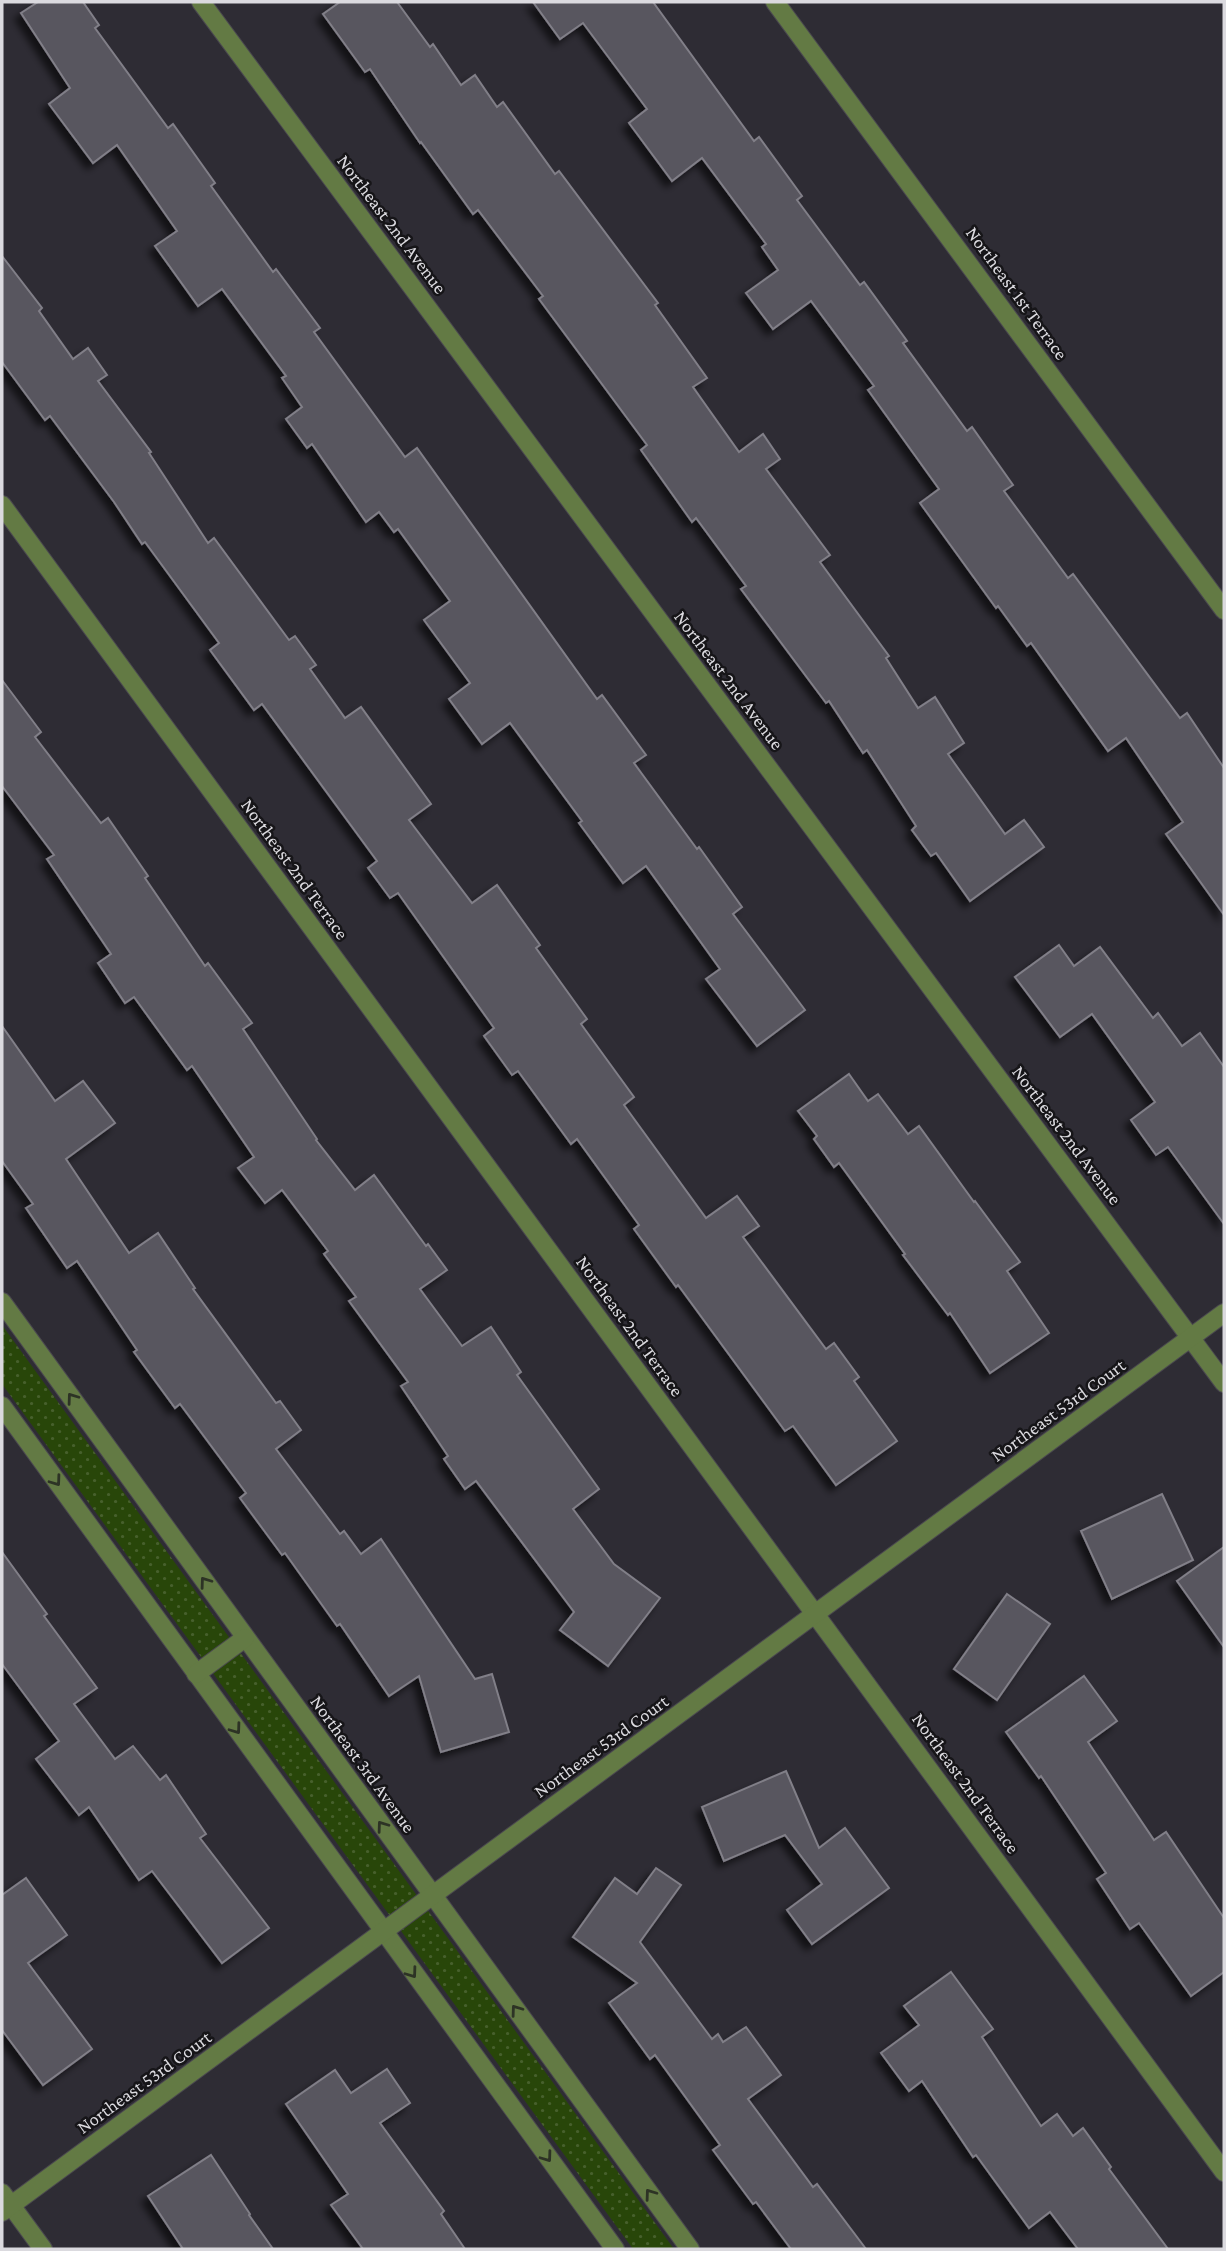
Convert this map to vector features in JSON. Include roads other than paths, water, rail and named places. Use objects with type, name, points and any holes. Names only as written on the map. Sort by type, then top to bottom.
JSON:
[{"type":"street","name":"Northeast 2nd Avenue","points":[[201,2],[1224,1383]]},
{"type":"street","name":"Northeast 1st Terrace","points":[[775,2],[1224,610]]},
{"type":"street","name":"Northeast 2nd Terrace","points":[[2,505],[1224,2172]]},
{"type":"street","name":"Northeast 3rd Avenue","points":[[2,1302],[690,2249]]},
{"type":"street","name":"Northeast 53rd Court","points":[[5,2203],[383,1932],[1224,1313]]},
{"type":"street","points":[[2,1406],[615,2249]]},
{"type":"street","points":[[196,1674],[245,1638]]},
{"type":"street","points":[[5,2203],[43,2249]]}]
